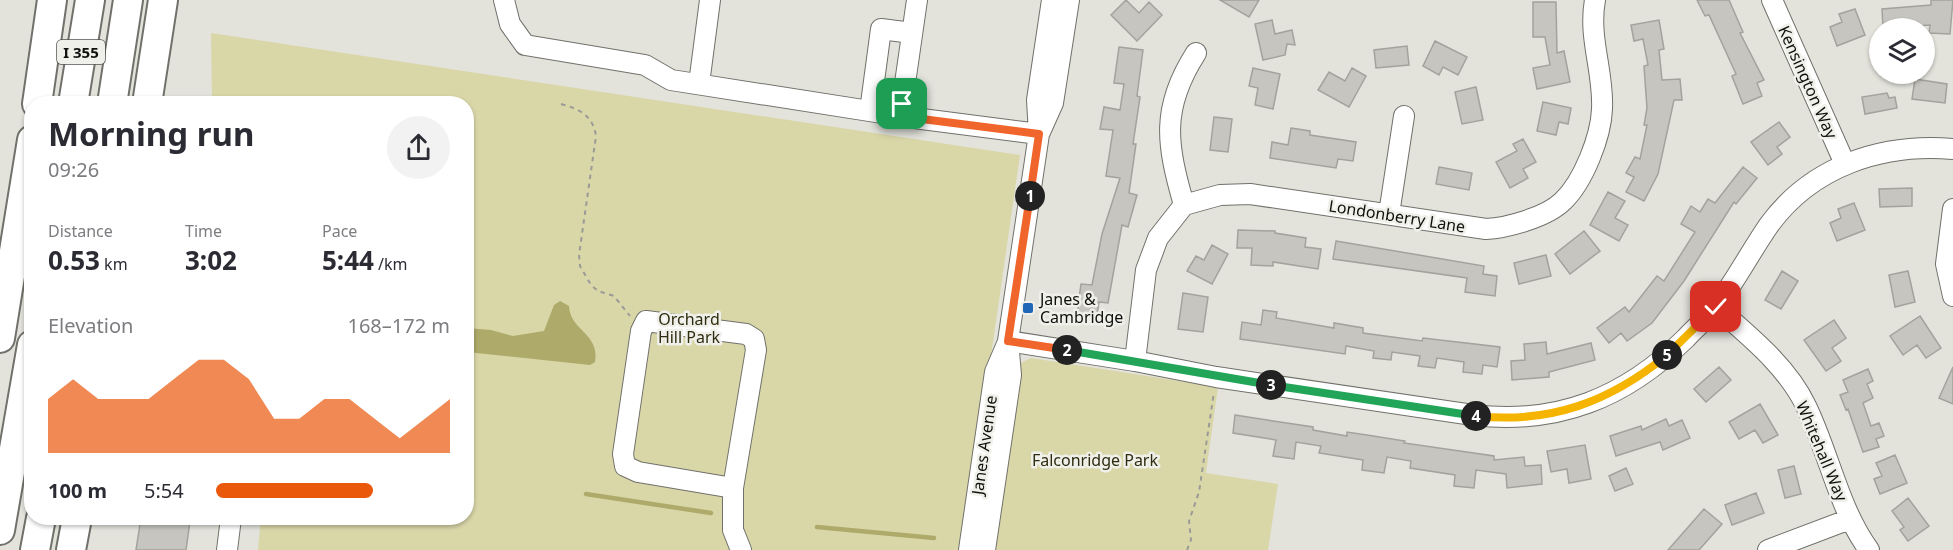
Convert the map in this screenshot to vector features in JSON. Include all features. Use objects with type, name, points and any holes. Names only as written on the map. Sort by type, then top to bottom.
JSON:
[{"type":"highway","points":[[38,96],[52,0]]},
{"type":"highway","name":"I 355","points":[[74,96],[90,0]]},
{"type":"highway","name":"I 355","points":[[113,96],[128,0]]},
{"type":"highway","points":[[148,96],[163,0]]},
{"type":"highway","points":[[0,338],[24,190]]},
{"type":"highway","points":[[0,530],[24,391]]},
{"type":"highway","points":[[35,550],[40,525]]},
{"type":"highway","points":[[71,550],[76,525]]},
{"type":"street","points":[[504,0],[510,24],[525,45],[645,65],[671,80],[914,118],[1039,134]]},
{"type":"street","points":[[699,84],[710,0]]},
{"type":"street","points":[[914,118],[902,104],[917,0]]},
{"type":"street","name":"Janes Avenue","points":[[985,550],[1011,375],[1008,341],[1039,134],[1037,100],[1052,0]]},
{"type":"street","name":"Janes Avenue","points":[[1039,134],[1053,103],[1069,0]]},
{"type":"street","name":"Londonberry Lane","points":[[1184,205],[1220,195],[1250,194],[1472,227],[1498,228],[1518,223],[1562,202],[1589,158],[1601,122],[1602,96],[1592,29],[1595,0]]},
{"type":"street","name":"Kensington Way","points":[[1775,1],[1845,164]]},
{"type":"street","points":[[870,111],[881,29],[912,33]]},
{"type":"street","points":[[1135,361],[1149,258],[1158,238],[1184,205],[1171,159],[1170,122],[1181,76],[1196,53]]},
{"type":"street","points":[[1389,214],[1404,116]]},
{"type":"street","points":[[1008,341],[1135,361],[1216,377],[1473,415],[1508,418],[1543,415],[1580,406],[1640,378],[1669,354],[1716,307],[1783,208],[1817,180],[1845,164],[1888,151],[1934,147],[1953,148]]},
{"type":"street","points":[[1953,209],[1946,264],[1953,296]]},
{"type":"street","name":"Whitehall Way","points":[[1716,307],[1773,360],[1806,405],[1850,519],[1869,550]]},
{"type":"street","points":[[733,488],[638,472],[625,466],[623,454],[626,432],[641,331],[646,321],[736,333],[754,339],[756,350],[733,488],[733,530],[741,550]]},
{"type":"street","name":"Janes Avenue","points":[[969,550],[995,372],[1008,341]]},
{"type":"street","points":[[1768,550],[1850,519]]},
{"type":"street","points":[[228,550],[230,525]]},
{"type":"path","points":[[561,104],[582,111],[595,126],[596,136],[579,255],[580,266],[591,285],[598,291],[614,296],[632,318]]},
{"type":"path","points":[[1187,550],[1191,540],[1189,521],[1199,492],[1216,377]]},
{"type":"green space","name":"Orchard Hill Park","points":[[211,33],[1020,155],[963,550],[258,550],[260,525],[474,525],[474,96],[212,96]]},
{"type":"green space","name":"Falconridge Park","points":[[1031,358],[1218,387],[1206,473],[1278,484],[1268,550],[990,550],[1019,364]]},
{"type":"shaded area","points":[[560,301],[569,306],[574,321],[593,345],[595,362],[590,365],[474,353],[474,329],[513,336],[544,331],[554,305]]},
{"type":"building","points":[[1126,0],[1139,13],[1149,2],[1162,15],[1137,41],[1111,15]]},
{"type":"building","points":[[1220,0],[1259,0],[1249,17]]},
{"type":"building","points":[[1697,0],[1729,0],[1743,32],[1740,33],[1764,80],[1757,83],[1762,96],[1743,104],[1732,76],[1736,74],[1709,15],[1705,16]]},
{"type":"building","points":[[1931,0],[1953,0],[1950,34],[1935,33],[1935,18],[1882,18],[1882,9],[1931,5]]},
{"type":"building","points":[[1533,2],[1556,2],[1557,53],[1564,51],[1570,82],[1537,89],[1533,68],[1550,65],[1545,37],[1533,37]]},
{"type":"building","points":[[1855,9],[1865,35],[1837,46],[1830,27],[1842,22],[1839,14]]},
{"type":"building","points":[[1272,20],[1275,34],[1292,30],[1295,45],[1287,44],[1285,55],[1263,60],[1255,24]]},
{"type":"building","points":[[1659,20],[1664,49],[1659,50],[1662,80],[1680,79],[1682,100],[1674,100],[1658,174],[1644,201],[1626,192],[1634,177],[1626,173],[1635,157],[1640,159],[1647,125],[1644,125],[1647,108],[1644,66],[1648,65],[1643,39],[1634,41],[1631,25]]},
{"type":"building","points":[[1435,41],[1467,57],[1458,75],[1443,67],[1439,75],[1423,66]]},
{"type":"building","points":[[1407,46],[1409,65],[1376,68],[1374,50]]},
{"type":"building","points":[[1119,47],[1143,50],[1137,96],[1140,97],[1133,144],[1136,144],[1129,193],[1137,195],[1128,227],[1122,225],[1108,303],[1099,302],[1097,316],[1077,313],[1081,284],[1092,285],[1102,234],[1120,178],[1106,176],[1113,130],[1100,129],[1104,107],[1120,110],[1124,84],[1114,83]]},
{"type":"building","points":[[1253,68],[1280,74],[1273,109],[1255,105],[1258,88],[1249,86]]},
{"type":"building","points":[[1352,68],[1366,76],[1349,107],[1318,90],[1329,72],[1345,81]]},
{"type":"building","points":[[1935,82],[1947,84],[1945,103],[1912,99],[1914,84],[1935,84]]},
{"type":"building","points":[[1476,87],[1483,120],[1462,124],[1455,92]]},
{"type":"building","points":[[1887,93],[1889,98],[1895,97],[1897,108],[1865,114],[1862,97]]},
{"type":"building","points":[[1543,102],[1571,108],[1568,124],[1559,122],[1556,135],[1537,131]]},
{"type":"building","points":[[1214,117],[1232,119],[1228,152],[1210,150]]},
{"type":"building","points":[[1779,122],[1790,137],[1777,147],[1782,154],[1768,165],[1751,142]]},
{"type":"building","points":[[1291,128],[1310,131],[1310,135],[1356,142],[1353,161],[1338,159],[1336,168],[1270,158],[1272,142],[1288,145]]},
{"type":"building","points":[[1523,139],[1536,162],[1523,169],[1528,178],[1510,188],[1496,162],[1517,151],[1513,144]]},
{"type":"building","points":[[1439,167],[1472,173],[1469,190],[1436,184]]},
{"type":"building","points":[[1743,167],[1757,178],[1736,204],[1734,202],[1684,281],[1652,323],[1627,341],[1621,333],[1609,343],[1597,328],[1625,307],[1629,312],[1657,276],[1664,281],[1695,232],[1681,224],[1691,206],[1700,212],[1708,199],[1715,203]]},
{"type":"building","points":[[1912,188],[1912,206],[1880,207],[1879,189]]},
{"type":"building","points":[[1608,192],[1625,201],[1615,218],[1628,225],[1619,241],[1590,225]]},
{"type":"building","points":[[1854,203],[1865,230],[1837,241],[1830,223],[1841,218],[1838,209]]},
{"type":"building","points":[[1238,230],[1275,231],[1275,233],[1306,238],[1305,247],[1321,249],[1318,269],[1273,262],[1273,266],[1251,265],[1252,248],[1237,248]]},
{"type":"building","points":[[1584,231],[1600,251],[1570,274],[1555,254]]},
{"type":"building","points":[[1336,241],[1484,266],[1483,274],[1497,276],[1495,296],[1465,292],[1467,278],[1333,259]]},
{"type":"building","points":[[1212,245],[1228,254],[1212,284],[1187,271],[1196,256],[1204,260]]},
{"type":"building","points":[[1546,255],[1551,276],[1519,284],[1514,263]]},
{"type":"building","points":[[1782,271],[1798,281],[1781,309],[1765,300]]},
{"type":"building","points":[[1908,271],[1915,302],[1895,307],[1889,275]]},
{"type":"building","points":[[1183,293],[1208,297],[1203,332],[1178,329]]},
{"type":"building","points":[[1263,310],[1277,312],[1276,318],[1334,328],[1334,323],[1363,328],[1363,333],[1422,341],[1423,338],[1500,347],[1497,367],[1483,365],[1482,374],[1463,372],[1464,362],[1437,358],[1435,368],[1418,366],[1420,356],[1392,352],[1391,360],[1373,358],[1374,351],[1346,346],[1345,354],[1240,339],[1242,322],[1261,325]]},
{"type":"building","points":[[1920,316],[1941,348],[1926,358],[1917,345],[1903,355],[1890,336]]},
{"type":"building","points":[[1834,320],[1846,338],[1832,348],[1841,361],[1826,371],[1804,340]]},
{"type":"building","points":[[1546,342],[1547,354],[1591,343],[1595,360],[1549,372],[1549,377],[1512,380],[1511,361],[1525,360],[1524,344]]},
{"type":"building","points":[[1719,367],[1731,380],[1706,402],[1694,389]]},
{"type":"building","points":[[1953,367],[1953,404],[1939,398]]},
{"type":"building","points":[[1868,369],[1873,381],[1867,384],[1873,398],[1863,403],[1871,426],[1879,423],[1884,436],[1876,439],[1879,447],[1863,452],[1848,409],[1846,410],[1840,395],[1848,392],[1843,380]]},
{"type":"building","points":[[1760,404],[1778,435],[1763,443],[1755,430],[1739,439],[1729,422]]},
{"type":"building","points":[[1235,415],[1313,427],[1313,430],[1347,436],[1347,432],[1494,456],[1494,460],[1524,457],[1525,466],[1541,465],[1542,484],[1507,488],[1506,474],[1476,470],[1474,488],[1454,486],[1455,475],[1410,468],[1411,461],[1387,457],[1384,473],[1362,470],[1363,460],[1319,453],[1321,446],[1296,442],[1294,459],[1273,456],[1276,440],[1233,433]]},
{"type":"building","points":[[1666,419],[1669,426],[1682,420],[1690,438],[1663,450],[1660,442],[1616,456],[1610,436],[1641,426],[1642,430]]},
{"type":"building","points":[[1585,445],[1591,479],[1569,483],[1567,469],[1551,472],[1547,451]]},
{"type":"building","points":[[1895,455],[1907,483],[1880,494],[1874,479],[1882,476],[1876,463]]},
{"type":"building","points":[[1794,466],[1801,494],[1785,498],[1778,470]]},
{"type":"building","points":[[1626,468],[1633,484],[1615,491],[1609,476]]},
{"type":"building","points":[[1756,493],[1764,513],[1732,525],[1725,505]]},
{"type":"building","points":[[1908,498],[1929,526],[1908,541],[1900,530],[1904,527],[1892,511]]},
{"type":"building","points":[[1704,509],[1722,524],[1699,550],[1668,550]]},
{"type":"building","points":[[140,525],[189,525],[186,550],[136,550]]},
{"type":"waterway","points":[[586,494],[711,513]]},
{"type":"waterway","points":[[817,527],[934,538]]},
{"type":"place","name":"Janes & Cambridge","points":[[1028,308]]},
{"type":"route","points":[[902,104],[914,118],[1039,134],[1008,341],[1135,361],[1216,377],[1473,415],[1508,418],[1543,415],[1580,406],[1608,395],[1640,378],[1669,354],[1716,307]]}]
